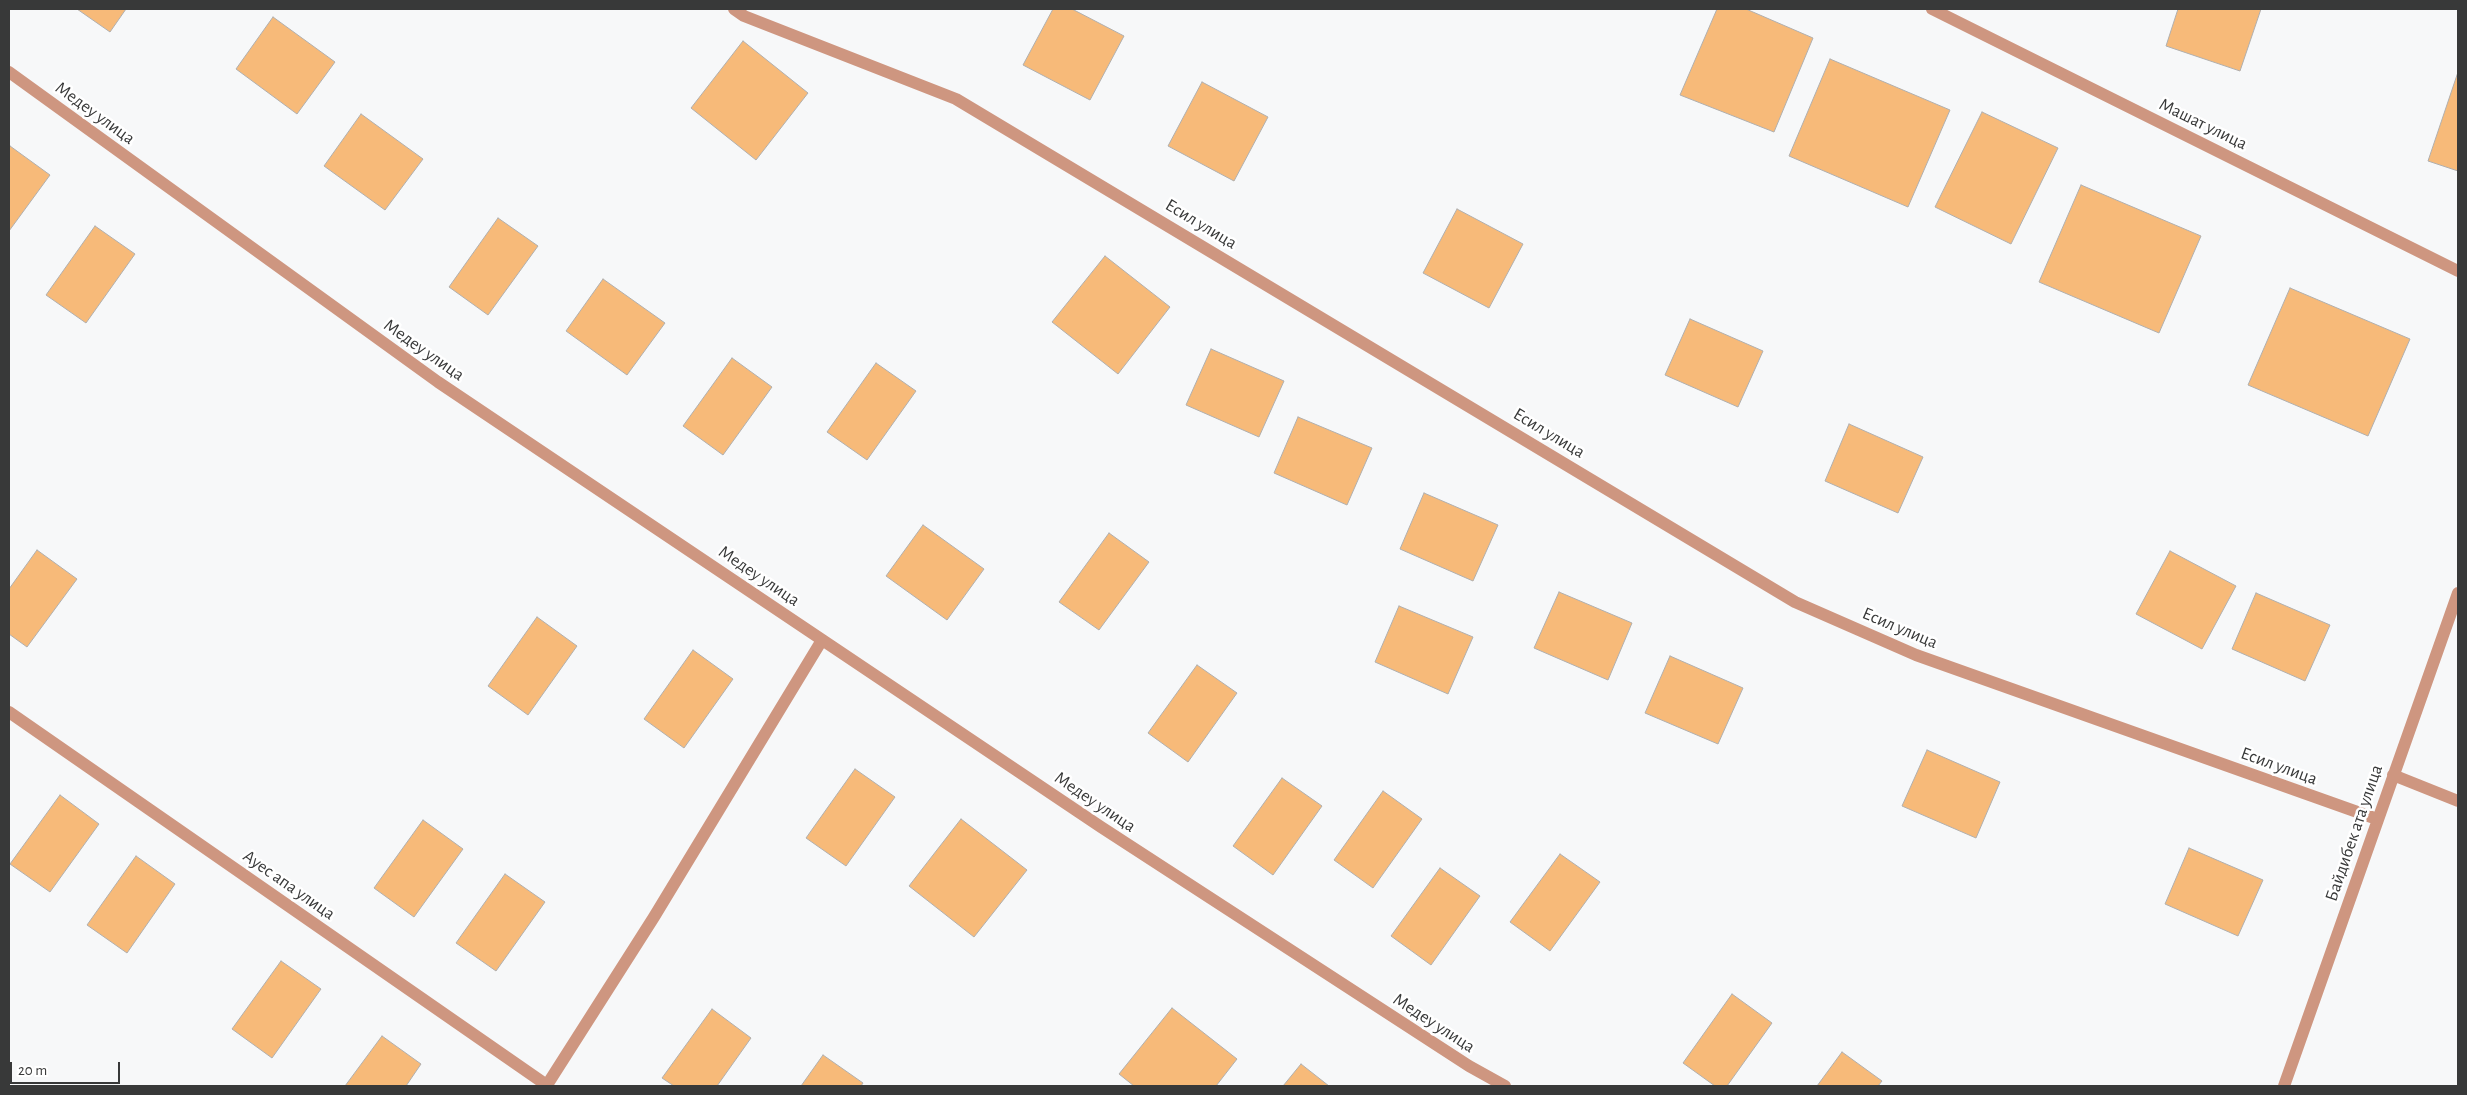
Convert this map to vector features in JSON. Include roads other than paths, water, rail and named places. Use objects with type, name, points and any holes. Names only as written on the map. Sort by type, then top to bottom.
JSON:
[{"type":"street","name":"Есил улица","points":[[734,9],[744,16],[956,99],[1795,602],[1916,654],[2377,819]]},
{"type":"street","name":"Машат улица","points":[[1932,9],[2458,271]]},
{"type":"street","name":"Медеу улица","points":[[9,72],[438,382],[1118,838],[1469,1066],[1505,1086]]},
{"type":"street","name":"Байдибек ата улица","points":[[2284,1086],[2392,775],[2458,593]]},
{"type":"street","points":[[548,1086],[654,917],[822,640]]},
{"type":"street","name":"Ауес апа улица","points":[[9,712],[548,1086]]},
{"type":"street","points":[[2392,775],[2458,801]]}]
